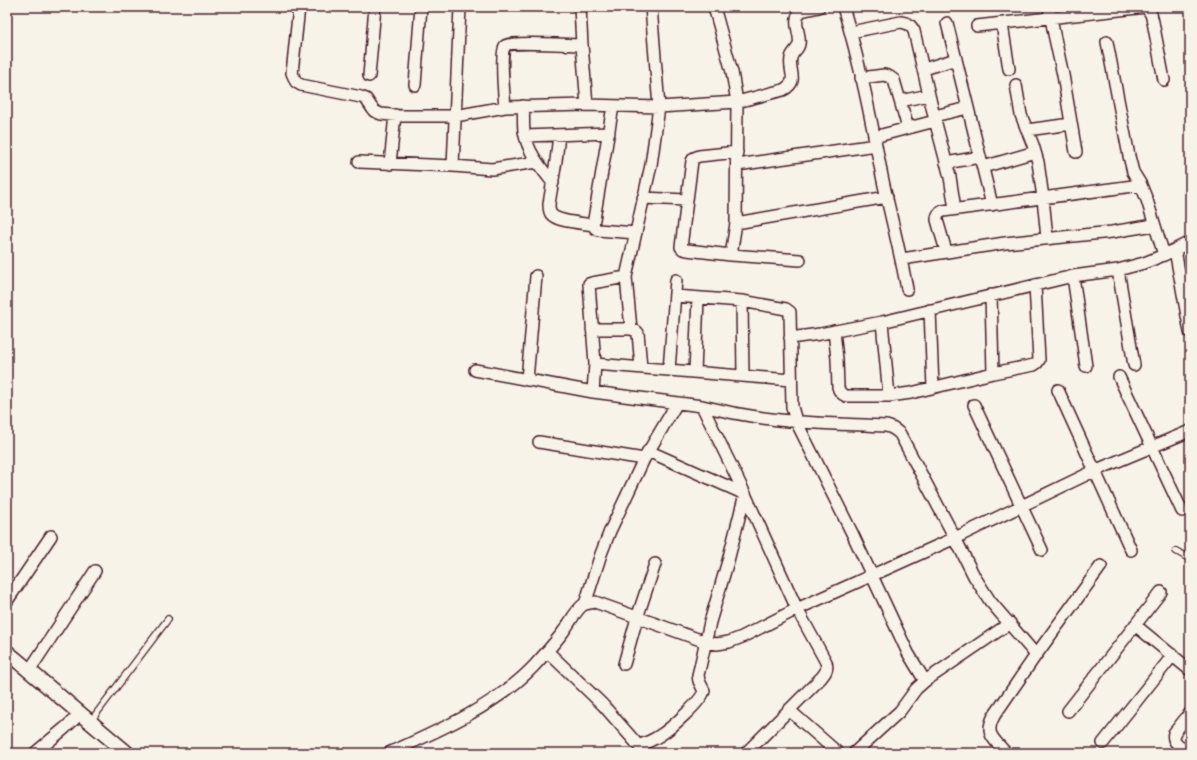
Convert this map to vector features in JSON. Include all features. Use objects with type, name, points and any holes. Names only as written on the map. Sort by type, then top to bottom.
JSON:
[{"type":"street","points":[[299,7],[292,73],[296,82],[301,85],[361,96],[366,99],[377,113],[395,115],[455,116],[504,107],[524,106],[587,105],[659,107],[737,102],[783,90],[789,87],[793,79],[791,59],[799,44],[796,20],[801,11],[819,7]]},
{"type":"street","points":[[370,76],[375,7]]},
{"type":"street","points":[[415,85],[420,7]]},
{"type":"street","points":[[580,7],[587,105]]},
{"type":"street","points":[[631,329],[626,277],[651,165],[659,107],[651,7]]},
{"type":"street","points":[[714,7],[732,72],[737,102],[736,223],[732,255]]},
{"type":"street","points":[[843,7],[851,32],[862,78],[886,197],[902,259],[907,289]]},
{"type":"street","points":[[1049,7],[1064,75],[1076,152]]},
{"type":"street","points":[[977,26],[1146,7],[1151,14],[1153,22],[1164,80]]},
{"type":"street","points":[[453,166],[456,8]]},
{"type":"street","points":[[851,32],[901,22],[911,26],[914,31],[950,176],[955,209]]},
{"type":"street","points":[[947,23],[976,134],[981,162],[992,205]]},
{"type":"street","points":[[1002,24],[1009,69]]},
{"type":"street","points":[[1107,42],[1133,172],[1147,200],[1164,255]]},
{"type":"street","points":[[504,107],[502,63],[503,49],[506,45],[509,43],[520,43],[582,45]]},
{"type":"street","points":[[924,69],[956,59]]},
{"type":"street","points":[[862,78],[884,75],[894,80],[908,128]]},
{"type":"street","points":[[1016,85],[1021,115],[1035,152],[1043,198],[1047,238]]},
{"type":"street","points":[[900,101],[929,95]]},
{"type":"street","points":[[524,106],[525,136],[537,162],[553,183]]},
{"type":"street","points":[[593,225],[613,106]]},
{"type":"street","points":[[736,165],[875,141],[935,118],[968,108]]},
{"type":"street","points":[[390,164],[395,115]]},
{"type":"street","points":[[1027,130],[1071,124]]},
{"type":"street","points":[[525,136],[609,133]]},
{"type":"street","points":[[559,135],[549,204],[552,215],[560,219],[593,225],[598,230],[636,233]]},
{"type":"street","points":[[737,152],[698,156],[692,161],[681,247],[687,250],[732,255],[800,260]]},
{"type":"street","points":[[946,163],[981,162],[1035,152]]},
{"type":"street","points":[[359,162],[492,169],[537,162]]},
{"type":"street","points":[[946,251],[937,216],[939,212],[1141,186]]},
{"type":"street","points":[[736,223],[886,197]]},
{"type":"street","points":[[643,198],[686,200]]},
{"type":"street","points":[[902,259],[946,251],[1047,238],[1112,232],[1154,225]]},
{"type":"street","points":[[790,338],[882,322],[1073,276],[1118,270],[1144,263],[1190,242]]},
{"type":"street","points":[[1175,250],[1190,332]]},
{"type":"street","points":[[1118,270],[1134,365]]},
{"type":"street","points":[[527,380],[536,276]]},
{"type":"street","points":[[1073,276],[1086,366]]},
{"type":"street","points":[[593,392],[595,364],[589,284],[592,282],[626,277]]},
{"type":"street","points":[[669,370],[676,280]]},
{"type":"street","points":[[834,331],[838,391],[846,396],[888,396],[911,393],[993,373],[1034,365],[1039,360],[1035,285]]},
{"type":"street","points":[[991,295],[993,373]]},
{"type":"street","points":[[675,296],[742,301],[788,310],[790,312],[792,406],[796,422],[835,498],[908,654],[925,681]]},
{"type":"street","points":[[695,372],[698,298]]},
{"type":"street","points":[[742,301],[743,376]]},
{"type":"street","points":[[930,310],[933,388]]},
{"type":"street","points":[[882,322],[888,396]]},
{"type":"street","points":[[592,329],[631,329],[636,331],[638,334],[641,368]]},
{"type":"street","points":[[595,364],[792,380]]},
{"type":"street","points":[[475,370],[593,392],[702,406],[763,418],[796,422],[891,427],[900,434],[974,576],[990,600],[1036,655]]},
{"type":"street","points":[[1119,377],[1182,511]]},
{"type":"street","points":[[1058,390],[1131,550]]},
{"type":"street","points":[[585,604],[603,548],[646,455],[677,403]]},
{"type":"street","points":[[974,405],[1042,550]]},
{"type":"street","points":[[702,406],[745,494],[797,609],[826,662],[827,667],[826,672],[821,678],[746,753]]},
{"type":"street","points":[[389,753],[447,725],[501,694],[526,673],[547,651],[579,608],[585,604],[595,602],[706,642],[717,644],[729,642],[797,609],[955,538],[1094,471],[1190,431]]},
{"type":"street","points":[[539,442],[646,455],[745,494]]},
{"type":"street","points":[[547,651],[603,705],[642,749],[660,736],[703,696],[704,692],[698,675],[712,616],[745,494]]},
{"type":"street","points":[[7,601],[51,536]]},
{"type":"street","points":[[624,664],[637,618],[655,564]]},
{"type":"street","points":[[1001,751],[989,730],[990,724],[1036,655],[1101,566]]},
{"type":"street","points":[[29,671],[95,571]]},
{"type":"street","points":[[1068,711],[1161,592]]},
{"type":"street","points":[[854,753],[900,711],[916,689],[925,681],[1010,623]]},
{"type":"street","points":[[1135,625],[1190,670]]},
{"type":"street","points":[[7,652],[85,718],[122,752]]},
{"type":"street","points":[[1103,743],[1173,656]]},
{"type":"street","points":[[790,710],[838,753]]},
{"type":"street","points":[[1190,712],[1174,733],[1173,737],[1178,745],[1190,752]]},
{"type":"street","points":[[35,753],[65,728],[85,718]]},
{"type":"lane","points":[[1176,551],[1190,559]]},
{"type":"lane","points":[[85,718],[168,619]]}]
